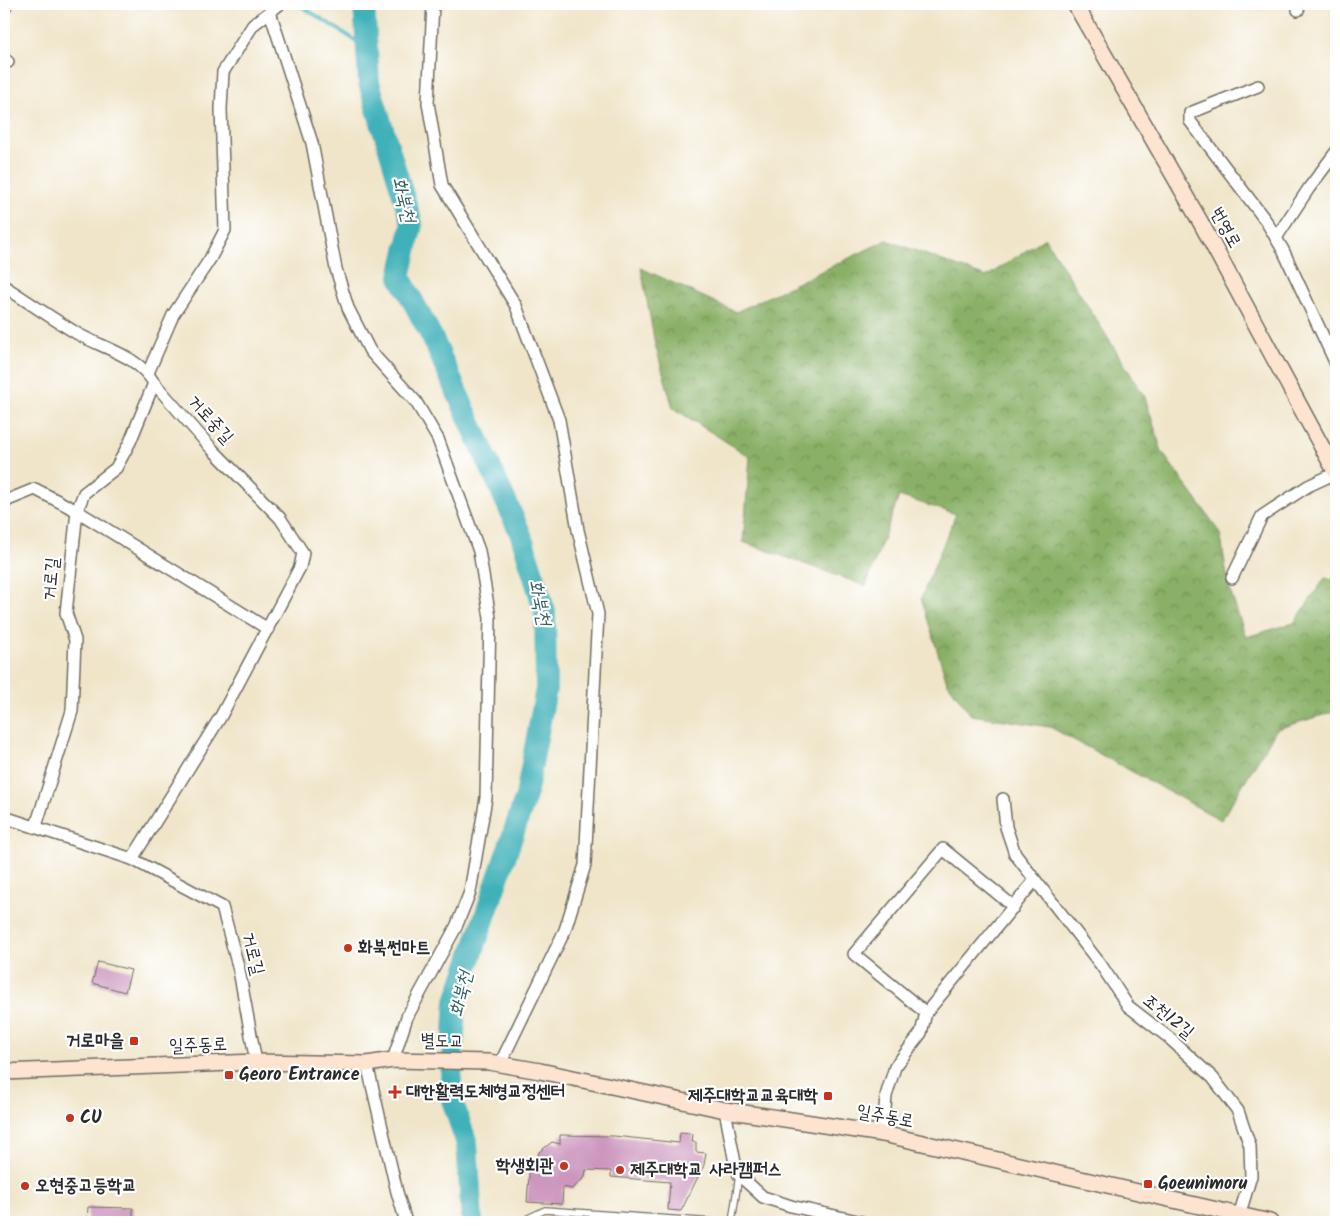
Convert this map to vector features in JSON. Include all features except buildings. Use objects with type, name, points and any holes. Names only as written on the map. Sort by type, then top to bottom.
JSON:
[{"type":"main road","name":"번영로","points":[[1075,4],[1201,224],[1336,473]]},
{"type":"main road","name":"별도교","points":[[393,1060],[495,1063]]},
{"type":"main road","name":"일주동로","points":[[4,1072],[256,1062],[367,1064],[393,1060]]},
{"type":"main road","name":"일주동로","points":[[495,1063],[725,1110],[883,1134],[1249,1219],[1270,1222]]},
{"type":"street","name":"거로길","points":[[36,826],[72,711],[74,640],[66,613],[77,511],[84,493],[116,468],[130,442],[173,315],[210,260],[225,230],[221,109],[223,72],[253,25],[280,4]]},
{"type":"street","points":[[433,4],[428,103],[442,186],[516,306],[559,420],[578,530],[598,614],[585,865],[565,930],[495,1063]]},
{"type":"street","points":[[270,12],[312,143],[336,269],[348,308],[370,351],[416,402],[438,439],[480,551],[490,618],[486,798],[470,892],[456,927],[408,1017],[393,1060]]},
{"type":"street","points":[[1258,86],[1190,113],[1190,121],[1266,221],[1276,238],[1336,364]]},
{"type":"street","points":[[1276,238],[1309,188],[1336,152]]},
{"type":"street","name":"거로중길","points":[[4,286],[79,334],[124,355],[151,378],[212,450],[280,518],[303,553],[300,567],[221,716],[132,859]]},
{"type":"street","points":[[1232,578],[1262,516],[1308,486],[1336,473]]},
{"type":"street","points":[[4,504],[8,500],[35,489],[77,511],[268,629]]},
{"type":"street","name":"조천12길","points":[[1003,799],[1006,827],[1015,854],[1101,965],[1128,1006],[1168,1037],[1213,1078],[1238,1111],[1250,1146],[1249,1219]]},
{"type":"street","name":"거로길","points":[[4,817],[132,859],[222,907],[239,970],[256,1062]]},
{"type":"street","points":[[926,1014],[854,954],[943,849],[1014,907]]},
{"type":"street","points":[[883,1134],[886,1096],[895,1067],[921,1033],[926,1014],[1035,880]]},
{"type":"street","points":[[367,1064],[397,1192],[406,1222]]},
{"type":"street","points":[[725,1110],[739,1175],[764,1197],[791,1206],[862,1222]]},
{"type":"lane","points":[[4,15],[10,4]]},
{"type":"lane","points":[[732,1222],[739,1175]]},
{"type":"lane","points":[[526,1222],[528,1218],[545,1210],[714,1222]]},
{"type":"green space","points":[[1045,238],[1145,397],[1162,452],[1220,532],[1229,588],[1246,637],[1294,623],[1325,578],[1336,581],[1336,711],[1277,729],[1221,820],[1050,727],[971,715],[947,682],[921,598],[956,514],[899,496],[866,586],[743,542],[750,457],[673,408],[655,344],[641,268],[736,312],[887,240],[986,277]]},
{"type":"waterway","points":[[298,4],[366,47]]},
{"type":"waterway","name":"화북천","points":[[364,4],[369,83],[412,224],[400,277],[432,337],[521,535],[545,612],[546,689],[526,796],[456,1001],[450,1094],[467,1144],[472,1222]]},
{"type":"place","name":"화북썬마트","points":[[348,948]]},
{"type":"place","name":"거로마을","points":[[134,1041]]},
{"type":"place","name":"Georo Entrance","points":[[229,1075]]},
{"type":"place","name":"대한활력도체형교정센터","points":[[395,1092]]},
{"type":"place","name":"제주대학교교육대학","points":[[828,1096]]},
{"type":"place","name":"CU","points":[[70,1118]]},
{"type":"place","name":"학생회관","points":[[564,1166]]},
{"type":"place","name":"제주대학교 사라캠퍼스","points":[[620,1170]]},
{"type":"place","name":"Goeunimoru","points":[[1148,1184]]},
{"type":"place","name":"오현중고등학교","points":[[25,1186]]}]
